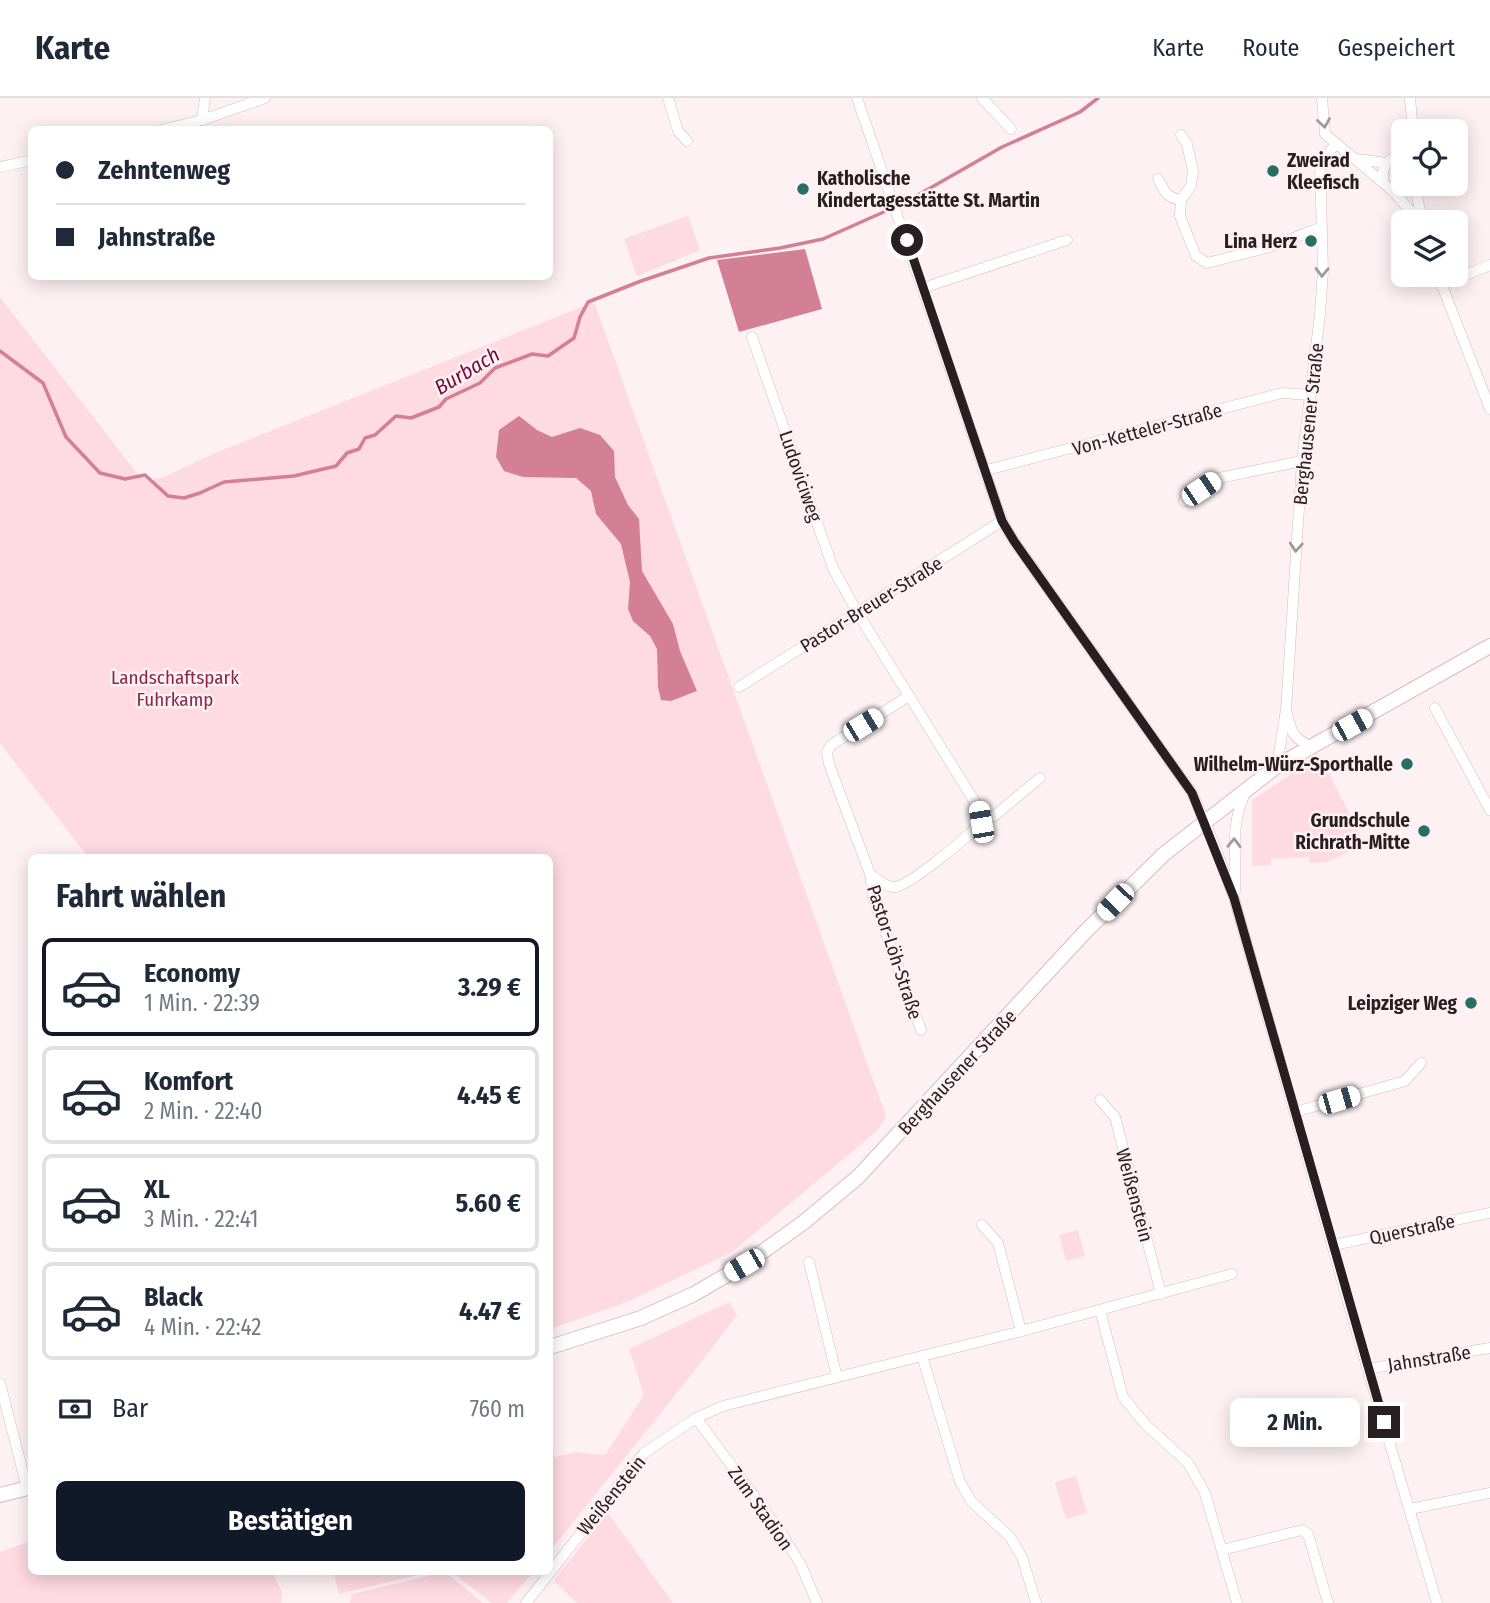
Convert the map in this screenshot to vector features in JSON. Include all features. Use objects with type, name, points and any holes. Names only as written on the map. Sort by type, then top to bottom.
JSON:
[{"type":"main road","points":[[1277,766],[1490,646]]},
{"type":"main road","name":"Berghausener Straße","points":[[553,1346],[641,1318],[694,1294],[744,1265],[804,1222],[858,1177],[1093,925],[1164,854],[1277,766]]},
{"type":"main road","points":[[0,1495],[28,1487]]},
{"type":"street","points":[[202,120],[205,98]]},
{"type":"street","points":[[177,126],[265,98]]},
{"type":"street","points":[[668,98],[678,131],[687,141]]},
{"type":"street","name":"Jahnstraße","points":[[857,98],[1002,521],[1192,793],[1205,821],[1234,898],[1367,1369],[1437,1603]]},
{"type":"street","points":[[982,98],[1011,129]]},
{"type":"street","points":[[1322,98],[1325,134],[1391,189]]},
{"type":"street","points":[[1410,98],[1412,119]]},
{"type":"street","points":[[1181,135],[1187,145],[1194,171],[1191,186],[1181,200],[1180,216],[1196,256],[1207,263],[1270,247],[1322,227]]},
{"type":"street","name":"Berghausener Straße","points":[[1277,766],[1286,710],[1302,461],[1323,271],[1320,162],[1336,144]]},
{"type":"street","points":[[1353,158],[1387,163]]},
{"type":"street","points":[[1384,183],[1382,174],[1391,159]]},
{"type":"street","points":[[0,167],[28,161]]},
{"type":"street","points":[[1157,179],[1166,194],[1172,199],[1181,200]]},
{"type":"street","points":[[1398,196],[1410,210]]},
{"type":"street","points":[[923,288],[1067,240]]},
{"type":"street","points":[[1468,271],[1490,265]]},
{"type":"street","points":[[1442,287],[1490,409]]},
{"type":"street","name":"Ludoviciweg","points":[[752,337],[834,568],[858,612]]},
{"type":"street","name":"Von-Ketteler-Straße","points":[[984,471],[1282,393],[1311,395]]},
{"type":"street","points":[[1184,501],[1219,478],[1302,461]]},
{"type":"street","name":"Pastor-Breuer-Straße","points":[[739,687],[1002,521]]},
{"type":"street","points":[[858,612],[978,807],[981,822]]},
{"type":"street","name":"Pastor-Löh-Straße","points":[[909,696],[831,745],[827,752],[829,764],[870,874],[873,898],[921,1030]]},
{"type":"street","points":[[1435,708],[1490,810]]},
{"type":"street","name":"Berghausener Straße","points":[[1286,710],[1291,732],[1311,747]]},
{"type":"street","name":"Pastor-Löh-Straße","points":[[870,874],[885,885],[895,887],[912,878],[1040,778]]},
{"type":"street","name":"Jahnstraße","points":[[1234,898],[1234,830],[1238,810],[1247,789]]},
{"type":"street","points":[[1295,1112],[1405,1081],[1421,1063]]},
{"type":"street","name":"Weißenstein","points":[[1100,1101],[1115,1117],[1161,1294]]},
{"type":"street","name":"Querstraße","points":[[1334,1245],[1490,1213]]},
{"type":"street","points":[[982,1225],[998,1243],[1021,1331]]},
{"type":"street","points":[[808,1262],[837,1377]]},
{"type":"street","name":"Weißenstein","points":[[553,1569],[644,1453],[695,1418],[723,1406],[1021,1331],[1232,1274]]},
{"type":"street","points":[[1100,1310],[1123,1397],[1145,1424],[1188,1463],[1205,1493],[1237,1603]]},
{"type":"street","name":"Jahnstraße","points":[[1367,1369],[1490,1348]]},
{"type":"street","points":[[922,1356],[960,1482],[972,1502],[1010,1537],[1022,1557],[1036,1603]]},
{"type":"street","points":[[0,1383],[28,1483]]},
{"type":"street","name":"Zum Stadion","points":[[695,1418],[781,1532],[801,1565],[817,1603]]},
{"type":"street","points":[[1409,1509],[1490,1493]]},
{"type":"street","points":[[1222,1550],[1303,1530],[1308,1534],[1328,1603]]},
{"type":"street","name":"Weißenstein","points":[[526,1603],[548,1575]]},
{"type":"green space","points":[[688,216],[700,250],[637,276],[624,239]]},
{"type":"green space","name":"Landschaftspark Fuhrkamp","points":[[0,297],[140,477],[154,483],[154,478],[162,478],[215,453],[594,302],[886,1116],[878,1130],[732,1252],[627,1302],[553,1328],[553,854],[86,854],[0,743]]},
{"type":"green space","points":[[1322,760],[1365,844],[1327,862],[1310,863],[1309,857],[1271,859],[1271,865],[1252,866],[1252,800],[1290,775]]},
{"type":"green space","points":[[1078,1230],[1085,1256],[1066,1261],[1059,1235]]},
{"type":"green space","points":[[729,1302],[737,1315],[553,1547],[553,1457],[576,1452],[605,1455],[644,1395],[629,1349]]},
{"type":"green space","points":[[1076,1476],[1087,1513],[1066,1519],[1055,1482]]},
{"type":"green space","points":[[607,1512],[673,1603],[577,1603],[554,1581]]},
{"type":"green space","points":[[28,1542],[28,1575],[274,1575],[282,1592],[281,1603],[0,1603],[0,1552]]},
{"type":"green space","points":[[334,1575],[418,1575],[339,1594]]},
{"type":"green space","points":[[432,1575],[449,1575],[483,1603],[350,1603],[352,1594]]},
{"type":"green space","points":[[455,1575],[530,1575],[507,1603],[492,1603]]},
{"type":"shaded area","points":[[805,249],[822,309],[739,332],[717,260]]},
{"type":"shaded area","points":[[519,416],[537,430],[552,437],[580,428],[600,435],[614,451],[615,477],[628,505],[639,519],[642,571],[673,624],[680,651],[697,691],[671,701],[661,700],[657,649],[650,636],[633,621],[628,609],[630,582],[621,544],[596,514],[591,491],[576,478],[523,477],[504,471],[496,457],[499,430]]},
{"type":"waterway","name":"Burbach","points":[[0,351],[43,383],[66,437],[100,473],[125,479],[145,475],[168,496],[184,498],[224,482],[294,476],[336,466],[347,453],[359,449],[365,438],[375,435],[396,416],[411,418],[439,407],[446,399],[480,383],[495,368],[532,354],[548,356],[574,338],[588,302],[709,258],[823,239],[904,203],[1002,147],[1080,112],[1098,98]]},
{"type":"place","name":"Zweirad Kleefisch","points":[[1273,171]]},
{"type":"place","name":"Katholische Kindertagesstätte St. Martin","points":[[803,189]]},
{"type":"place","name":"Lina Herz","points":[[1311,241]]},
{"type":"place","name":"Wilhelm-Würz-Sporthalle","points":[[1407,764]]},
{"type":"place","name":"Grundschule Richrath-Mitte","points":[[1424,831]]},
{"type":"place","name":"Leipziger Weg","points":[[1471,1003]]},
{"type":"route","points":[[907,240],[1002,521],[1192,793],[1212,839],[1234,898],[1384,1422]]}]
